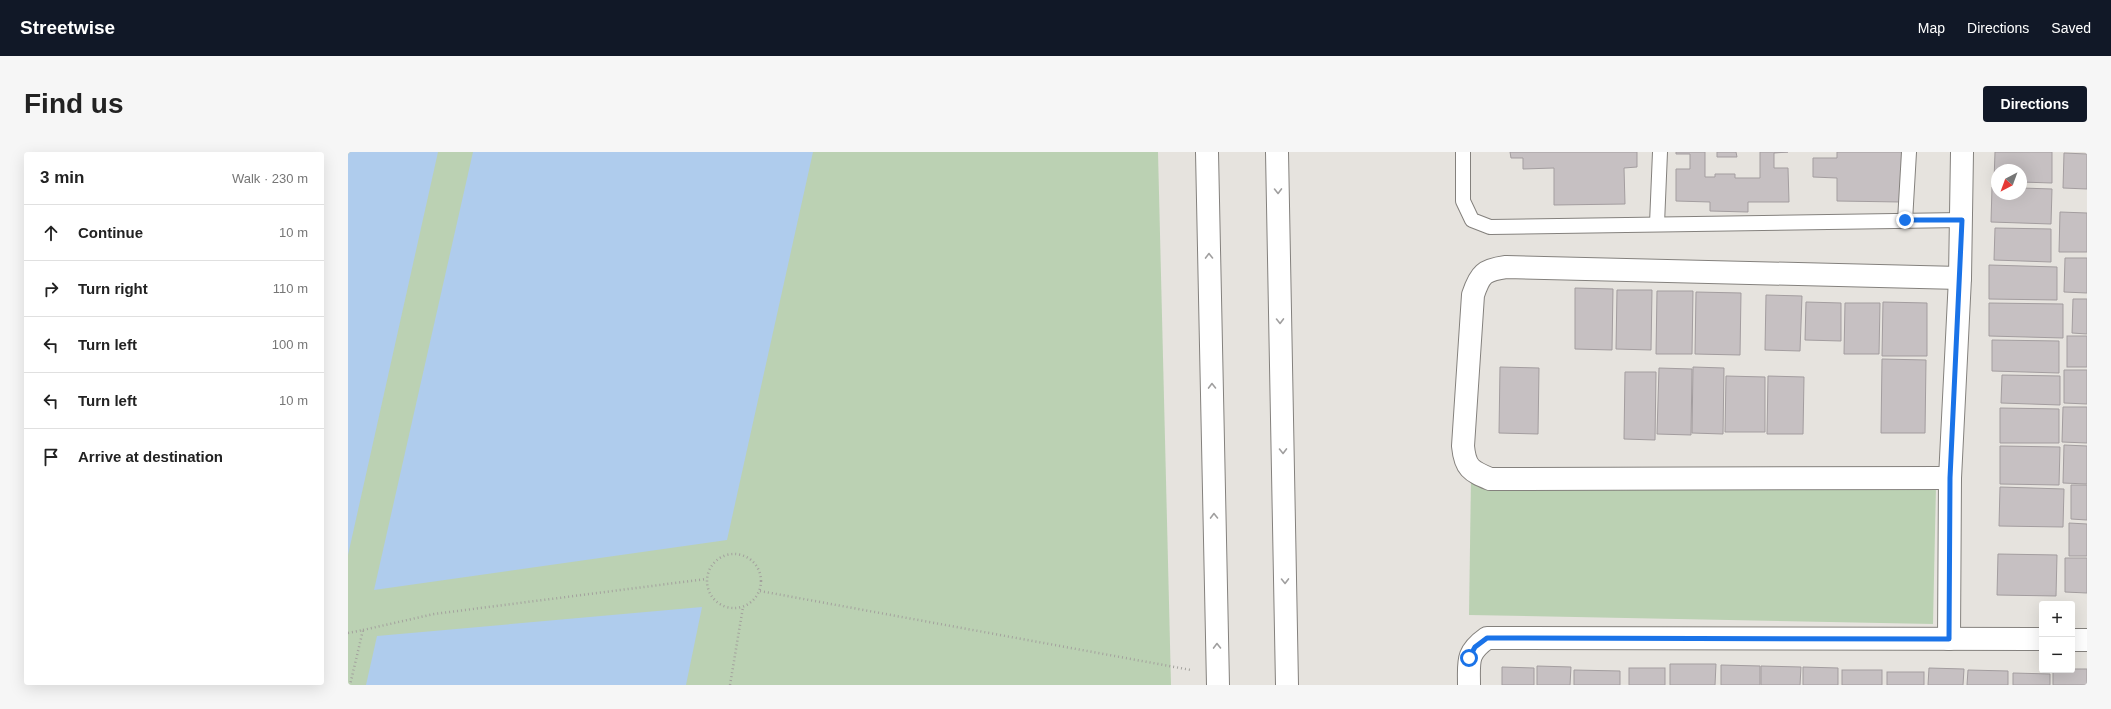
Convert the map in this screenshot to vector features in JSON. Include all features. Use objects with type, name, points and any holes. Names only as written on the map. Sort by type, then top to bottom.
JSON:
[{"type":"street","points":[[1207,152],[1218,680]]},
{"type":"street","points":[[1277,152],[1287,685]]},
{"type":"street","points":[[1949,639],[1950,478],[1960,278],[1962,152]]},
{"type":"street","points":[[1950,478],[1490,479],[1473,472],[1464,461],[1463,446],[1473,295],[1478,280],[1490,269],[1506,267],[1960,278]]},
{"type":"street","points":[[1469,685],[1469,658],[1475,647],[1487,638],[2039,639]]},
{"type":"street","points":[[2075,640],[2087,640]]},
{"type":"lane","points":[[1463,152],[1463,201],[1472,220],[1490,227],[1962,220]]},
{"type":"lane","points":[[1657,224],[1660,152]]},
{"type":"lane","points":[[1905,220],[1910,152]]},
{"type":"path","points":[[735,553],[746,555],[754,562],[760,571],[762,582],[760,591],[754,599],[743,607],[733,608],[722,606],[713,599],[708,590],[706,579],[709,569],[715,560],[724,554],[735,553]]},
{"type":"path","points":[[348,633],[434,614],[706,579]]},
{"type":"path","points":[[760,591],[1218,680]]},
{"type":"path","points":[[730,685],[743,607]]},
{"type":"path","points":[[350,685],[362,630]]},
{"type":"green space","points":[[348,152],[1158,152],[1171,685],[348,685]]},
{"type":"green space","points":[[1471,478],[1936,486],[1933,624],[1469,615]]},
{"type":"water","points":[[348,152],[438,152],[348,555]]},
{"type":"water","points":[[473,152],[813,152],[727,540],[374,590]]},
{"type":"water","points":[[702,607],[686,685],[366,685],[377,636]]},
{"type":"building","points":[[1510,152],[1637,152],[1637,167],[1624,168],[1625,204],[1554,205],[1554,168],[1523,169],[1523,158],[1511,158]]},
{"type":"building","points":[[1676,152],[1705,152],[1705,177],[1715,177],[1715,174],[1735,174],[1735,178],[1760,178],[1760,152],[1788,152],[1774,153],[1774,168],[1788,168],[1789,202],[1748,202],[1748,212],[1710,211],[1710,202],[1676,201],[1676,169],[1690,169],[1690,154],[1676,154]]},
{"type":"building","points":[[1717,152],[1736,152],[1737,157],[1717,157]]},
{"type":"building","points":[[1837,152],[1902,152],[1901,202],[1837,201],[1837,178],[1813,177],[1813,158],[1837,158]]},
{"type":"building","points":[[1995,152],[2052,152],[2052,183],[2027,182],[2027,164],[1995,164]]},
{"type":"building","points":[[2064,153],[2087,154],[2087,189],[2063,188]]},
{"type":"building","points":[[2027,188],[2052,189],[2051,224],[1991,222],[1992,200],[2027,200]]},
{"type":"building","points":[[2060,212],[2087,213],[2087,252],[2059,252]]},
{"type":"building","points":[[1995,228],[2051,229],[2051,262],[1994,260]]},
{"type":"building","points":[[2065,258],[2087,258],[2087,293],[2064,292]]},
{"type":"building","points":[[1989,265],[2057,267],[2057,300],[1989,299]]},
{"type":"building","points":[[1575,288],[1613,289],[1612,350],[1575,349]]},
{"type":"building","points":[[1617,290],[1652,290],[1651,350],[1616,349]]},
{"type":"building","points":[[1657,291],[1693,291],[1692,354],[1656,354]]},
{"type":"building","points":[[1696,292],[1741,293],[1740,355],[1695,354]]},
{"type":"building","points":[[1766,295],[1802,296],[1800,351],[1765,350]]},
{"type":"building","points":[[2073,299],[2087,299],[2087,334],[2072,333]]},
{"type":"building","points":[[1806,302],[1841,303],[1841,341],[1805,340]]},
{"type":"building","points":[[1883,302],[1927,303],[1927,356],[1882,356]]},
{"type":"building","points":[[1845,303],[1880,303],[1879,354],[1844,354]]},
{"type":"building","points":[[1989,303],[2063,304],[2063,338],[1989,336]]},
{"type":"building","points":[[2067,336],[2087,336],[2087,367],[2067,367]]},
{"type":"building","points":[[1992,340],[2059,341],[2059,373],[1992,371]]},
{"type":"building","points":[[1882,359],[1926,360],[1925,433],[1881,433]]},
{"type":"building","points":[[1500,367],[1539,368],[1538,434],[1499,433]]},
{"type":"building","points":[[1693,367],[1724,368],[1723,434],[1692,433]]},
{"type":"building","points":[[1659,368],[1692,369],[1691,435],[1657,434]]},
{"type":"building","points":[[2064,370],[2087,370],[2087,404],[2064,403]]},
{"type":"building","points":[[1625,372],[1656,372],[1655,440],[1624,439]]},
{"type":"building","points":[[2002,375],[2060,376],[2060,405],[2001,403]]},
{"type":"building","points":[[1726,376],[1765,377],[1765,432],[1725,432]]},
{"type":"building","points":[[1768,376],[1804,377],[1803,434],[1767,434]]},
{"type":"building","points":[[2063,407],[2087,407],[2087,443],[2062,442]]},
{"type":"building","points":[[2000,408],[2059,409],[2059,443],[2000,443]]},
{"type":"building","points":[[2064,445],[2087,446],[2087,484],[2063,483]]},
{"type":"building","points":[[2000,446],[2060,447],[2059,485],[2000,484]]},
{"type":"building","points":[[2071,485],[2087,485],[2087,520],[2071,519]]},
{"type":"building","points":[[2000,487],[2064,489],[2063,527],[1999,526]]},
{"type":"building","points":[[2069,523],[2087,524],[2087,556],[2069,556]]},
{"type":"building","points":[[1998,554],[2057,555],[2056,596],[1997,595]]},
{"type":"building","points":[[2065,558],[2087,558],[2087,593],[2065,592]]},
{"type":"building","points":[[1670,664],[1716,664],[1715,685],[1670,685]]},
{"type":"building","points":[[1721,665],[1760,666],[1760,685],[1721,685]]},
{"type":"building","points":[[1537,666],[1571,667],[1570,685],[1537,685]]},
{"type":"building","points":[[1761,666],[1801,667],[1800,685],[1761,685]]},
{"type":"building","points":[[1502,667],[1534,668],[1534,685],[1502,685]]},
{"type":"building","points":[[1803,667],[1838,668],[1838,685],[1803,685]]},
{"type":"building","points":[[1629,668],[1665,668],[1665,685],[1629,685]]},
{"type":"building","points":[[1929,668],[1964,669],[1963,685],[1928,685]]},
{"type":"building","points":[[2075,669],[2087,669],[2087,685],[2053,685],[2053,673],[2075,673]]},
{"type":"building","points":[[1574,670],[1620,671],[1620,685],[1574,685]]},
{"type":"building","points":[[1842,670],[1882,670],[1882,685],[1842,685]]},
{"type":"building","points":[[1968,670],[2008,671],[2008,685],[1967,685]]},
{"type":"building","points":[[1887,672],[1924,672],[1924,685],[1887,685]]},
{"type":"building","points":[[2013,673],[2050,674],[2050,685],[2013,685]]},
{"type":"route","points":[[1469,658],[1475,647],[1487,638],[1949,639],[1950,478],[1962,220],[1905,220]]}]
